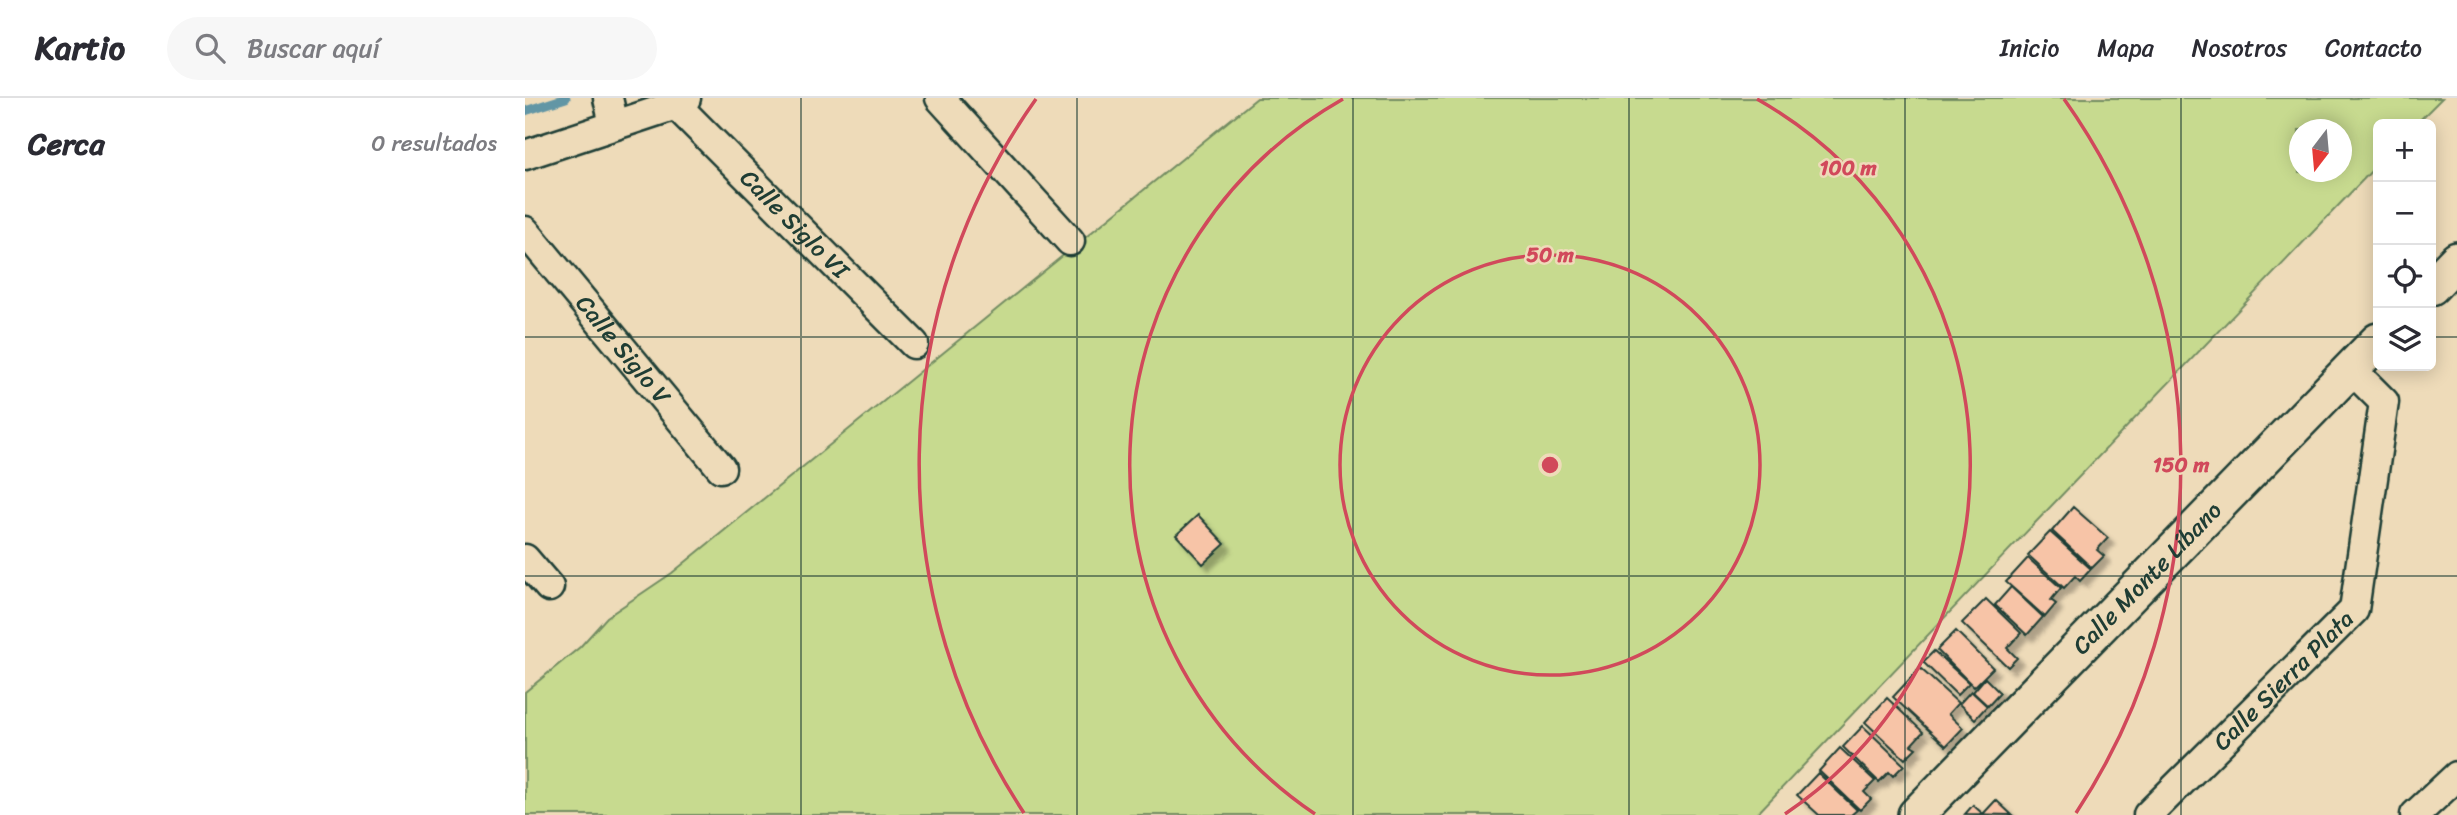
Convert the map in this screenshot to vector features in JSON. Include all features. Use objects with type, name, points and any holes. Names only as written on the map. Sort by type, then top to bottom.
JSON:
[{"type":"street","points":[[940,98],[1070,241]]},
{"type":"street","points":[[525,155],[611,112],[681,101]]},
{"type":"street","name":"Calle Siglo VI","points":[[681,101],[914,344]]},
{"type":"street","name":"Calle Siglo V","points":[[525,232],[721,468]]},
{"type":"street","points":[[2436,282],[2457,260]]},
{"type":"street","name":"Calle Monte Líbano","points":[[1916,815],[2373,346]]},
{"type":"street","name":"Calle Sierra Plata","points":[[2148,815],[2354,610],[2384,402],[2351,369]]},
{"type":"street","points":[[525,559],[549,587]]},
{"type":"street","points":[[2416,815],[2457,776]]},
{"type":"green space","points":[[1257,98],[2442,98],[2421,119],[2373,119],[2373,169],[1756,815],[525,815],[525,692],[580,647],[607,617],[672,573]]},
{"type":"building","points":[[2073,507],[2108,538],[2097,550],[2104,556],[2092,568],[2052,531]]},
{"type":"building","points":[[1198,515],[1225,544],[1203,564],[1176,535]]},
{"type":"building","points":[[2050,532],[2091,569],[2080,581],[2075,576],[2064,588],[2028,555]]},
{"type":"building","points":[[2028,558],[2061,588],[2051,600],[2056,604],[2045,617],[2006,582]]},
{"type":"building","points":[[2011,587],[2043,617],[2027,635],[1995,605]]},
{"type":"building","points":[[1986,599],[2021,633],[2007,648],[2017,658],[2008,667],[1962,623]]},
{"type":"building","points":[[1956,631],[1993,668],[1974,687],[1937,650]]},
{"type":"building","points":[[1934,651],[1969,683],[1957,695],[1923,662]]},
{"type":"building","points":[[1920,668],[1958,703],[1948,714],[1963,728],[1946,746],[1893,697]]},
{"type":"building","points":[[1985,678],[2000,693],[1988,706],[1973,692]]},
{"type":"building","points":[[1971,691],[1987,706],[1975,719],[1959,704]]},
{"type":"building","points":[[1887,698],[1923,732],[1911,745],[1916,748],[1905,759],[1865,722]]},
{"type":"building","points":[[1863,726],[1904,765],[1893,776],[1889,772],[1879,782],[1843,747]]},
{"type":"building","points":[[1840,748],[1875,781],[1864,792],[1871,799],[1860,810],[1819,771]]},
{"type":"building","points":[[1818,773],[1857,810],[1851,815],[1819,815],[1797,795]]},
{"type":"building","points":[[1996,800],[2012,815],[1965,814],[1973,805],[1983,814]]},
{"type":"waterway","points":[[525,111],[566,98]]}]
